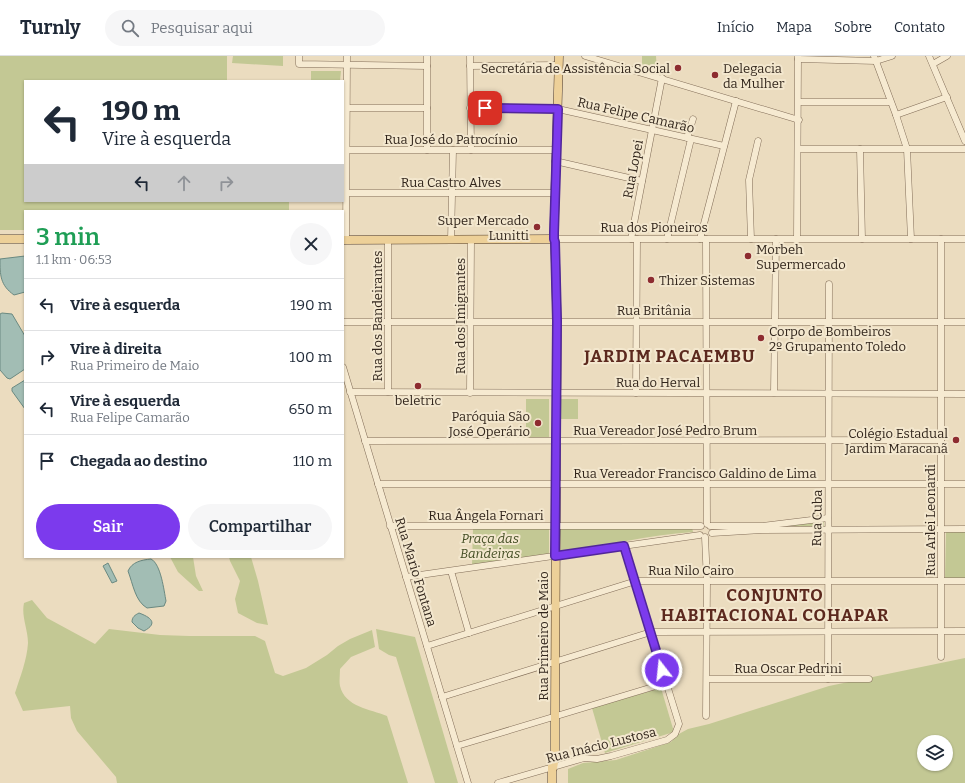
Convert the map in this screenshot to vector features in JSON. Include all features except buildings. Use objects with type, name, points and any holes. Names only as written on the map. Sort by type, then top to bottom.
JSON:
[{"type":"main road","name":"Rua Primeiro de Maio","points":[[552,783],[552,768],[555,758],[553,663],[555,393],[554,193],[559,56]]},
{"type":"main road","points":[[0,239],[24,239]]},
{"type":"main road","name":"Rua dos Pioneiros","points":[[345,240],[554,239]]},
{"type":"street","points":[[299,56],[299,64],[427,66]]},
{"type":"street","points":[[345,240],[347,193],[347,56]]},
{"type":"street","points":[[427,56],[427,150]]},
{"type":"street","points":[[470,56],[471,150]]},
{"type":"street","points":[[585,56],[799,120]]},
{"type":"street","points":[[798,239],[798,58],[875,58],[892,56]]},
{"type":"street","points":[[929,56],[965,141]]},
{"type":"street","points":[[933,64],[947,56]]},
{"type":"street","points":[[875,58],[907,149],[910,239]]},
{"type":"street","points":[[470,66],[558,65]]},
{"type":"street","name":"Rua Lopei","points":[[636,393],[637,321],[634,239],[642,181],[662,78]]},
{"type":"street","points":[[896,115],[946,97]]},
{"type":"street","points":[[406,577],[624,546],[709,536],[707,527],[706,321],[703,239],[724,146],[736,101]]},
{"type":"street","points":[[799,102],[890,102]]},
{"type":"street","points":[[347,108],[427,108]]},
{"type":"street","name":"Rua Felipe Camarão","points":[[470,108],[558,109],[724,146]]},
{"type":"street","points":[[667,239],[693,119]]},
{"type":"street","points":[[751,239],[749,180],[758,141]]},
{"type":"street","points":[[798,149],[965,149]]},
{"type":"street","points":[[860,149],[862,239]]},
{"type":"street","name":"Rua José do Patrocínio","points":[[347,150],[556,150]]},
{"type":"street","points":[[451,240],[453,150]]},
{"type":"street","points":[[555,161],[642,181]]},
{"type":"street","name":"Rua Castro Alves","points":[[347,193],[554,193]]},
{"type":"street","name":"Rua dos Pioneiros","points":[[554,239],[965,239]]},
{"type":"street","points":[[774,393],[776,239]]},
{"type":"street","name":"Rua Arlei Leonardi","points":[[941,239],[941,657]]},
{"type":"street","name":"Rua dos Bandeirantes","points":[[388,240],[388,392]]},
{"type":"street","name":"Rua dos Imigrantes","points":[[470,393],[471,240]]},
{"type":"street","name":"Rua Cuba","points":[[828,679],[827,581],[829,284]]},
{"type":"street","name":"Rua Britânia","points":[[344,322],[965,322]]},
{"type":"street","name":"Rua Mario Fontana","points":[[344,371],[468,783]]},
{"type":"street","name":"Rua do Herval","points":[[350,392],[965,394]]},
{"type":"street","name":"Rua Vereador José Pedro Brum","points":[[365,441],[941,440]]},
{"type":"street","name":"Rua Vereador Francisco Galdino de Lima","points":[[378,484],[965,484]]},
{"type":"street","name":"Rua Ângela Fornari","points":[[762,528],[828,518]]},
{"type":"street","name":"Rua Ângela Fornari","points":[[390,526],[707,527],[828,530],[965,529]]},
{"type":"street","points":[[706,716],[707,581],[703,536],[699,530],[707,527]]},
{"type":"street","points":[[457,746],[666,683],[636,581],[624,546]]},
{"type":"street","points":[[451,571],[469,633]]},
{"type":"street","name":"Rua Nilo Cairo","points":[[427,646],[636,581],[965,581]]},
{"type":"street","points":[[442,697],[651,632],[965,631]]},
{"type":"street","name":"Rua Oscar Pedrini","points":[[707,679],[869,679]]},
{"type":"street","name":"Rua Inácio Lustosa","points":[[498,783],[584,758],[597,759],[612,756],[667,740],[675,734],[679,724],[666,683]]},
{"type":"green space","points":[[0,56],[227,56],[227,80],[24,80],[24,202],[289,202],[289,210],[24,210],[24,230],[0,230]]},
{"type":"green space","points":[[233,56],[283,56],[283,66],[232,63]]},
{"type":"green space","points":[[642,56],[656,56],[657,71],[642,66]]},
{"type":"green space","points":[[311,71],[341,71],[340,80],[311,80]]},
{"type":"green space","points":[[526,399],[549,399],[549,438],[526,438]]},
{"type":"green space","points":[[561,399],[578,399],[578,419],[561,419]]},
{"type":"green space","points":[[824,520],[824,527],[781,526]]},
{"type":"green space","points":[[692,527],[693,532],[676,533],[561,552],[560,528]]},
{"type":"green space","name":"Praça das Bandeiras","points":[[473,529],[549,529],[549,554],[472,565]]},
{"type":"green space","points":[[946,532],[965,532],[965,578],[945,578]]},
{"type":"green space","points":[[171,558],[193,558],[196,576],[203,591],[199,591],[178,572]]},
{"type":"green space","points":[[229,558],[251,558],[268,625],[257,623],[238,613],[235,599],[240,581]]},
{"type":"green space","points":[[32,600],[47,618],[95,644],[109,629],[160,635],[255,636],[265,641],[275,673],[283,676],[306,668],[350,639],[372,630],[375,647],[351,657],[340,669],[340,686],[347,699],[353,703],[387,716],[408,783],[117,783],[116,777],[77,731],[71,718],[70,706],[23,711],[15,693],[25,662],[28,643],[23,608],[24,603]]},
{"type":"green space","points":[[376,629],[415,637],[458,783],[435,783],[396,657],[379,649]]},
{"type":"green space","points":[[965,658],[965,783],[568,783],[568,769],[583,763],[616,760],[671,742],[677,735],[688,729],[709,724],[829,686]]},
{"type":"green space","points":[[661,688],[674,732],[605,753],[592,708]]},
{"type":"water","points":[[24,256],[24,292],[14,295],[3,283],[0,270],[0,259]]},
{"type":"water","points":[[0,314],[12,314],[24,334],[24,370],[10,379],[7,378],[0,370]]},
{"type":"water","points":[[24,381],[24,408],[12,391],[12,388]]},
{"type":"water","points":[[151,559],[160,572],[166,601],[164,606],[147,608],[137,597],[128,571],[132,565],[137,562]]},
{"type":"water","points":[[108,563],[117,581],[112,583],[103,566]]},
{"type":"water","points":[[139,613],[147,616],[152,623],[149,628],[144,631],[132,622],[134,616]]},
{"type":"place","name":"Secretária de Assistência Social","points":[[678,68]]},
{"type":"place","name":"Delegacia da Mulher","points":[[715,75]]},
{"type":"place","name":"Super Mercado Lunitti","points":[[537,227]]},
{"type":"place","name":"Morbeh Supermercado","points":[[748,256]]},
{"type":"place","name":"Thizer Sistemas","points":[[651,280]]},
{"type":"place","name":"Corpo de Bombeiros 2º Grupamento Toledo","points":[[761,338]]},
{"type":"place","name":"beletric","points":[[418,386]]},
{"type":"place","name":"Paróquia São José Operário","points":[[538,423]]},
{"type":"place","name":"Colégio Estadual Jardim Maracanã","points":[[956,440]]},
{"type":"district","name":"JARDIM PACAEMBU","points":[[670,356]]},
{"type":"district","name":"CONJUNTO HABITACIONAL COHAPAR","points":[[775,605]]},
{"type":"route","points":[[485,108],[558,109],[554,233],[557,321],[555,556],[624,546],[640,594],[662,670]]}]
